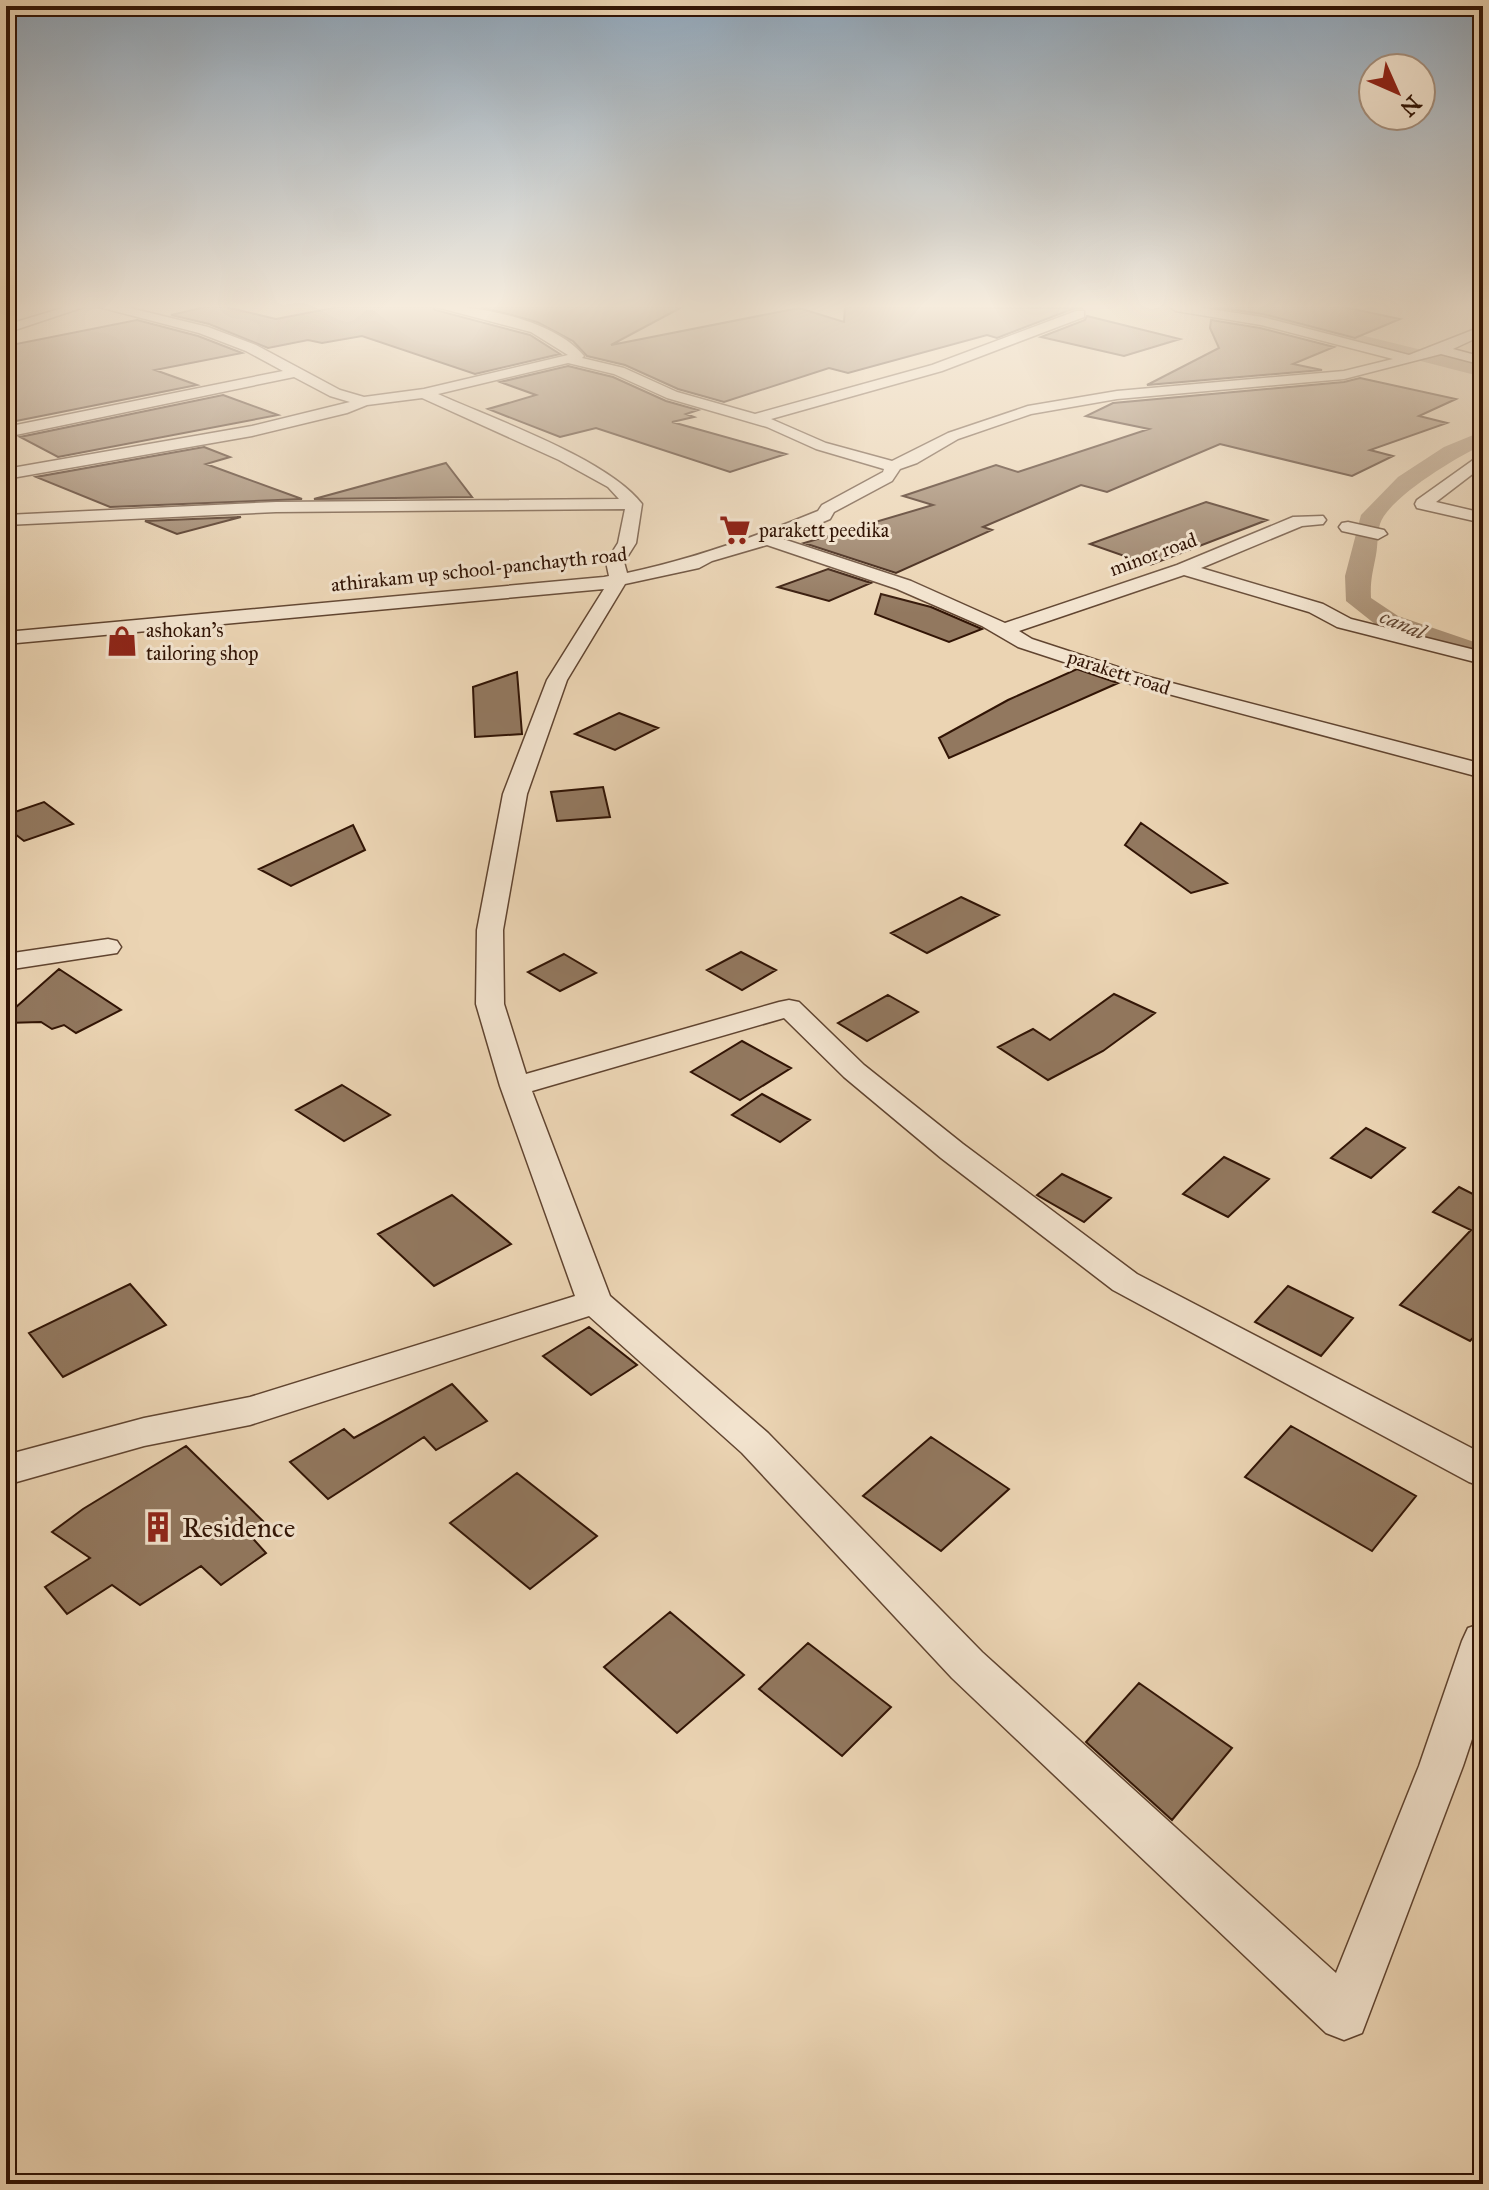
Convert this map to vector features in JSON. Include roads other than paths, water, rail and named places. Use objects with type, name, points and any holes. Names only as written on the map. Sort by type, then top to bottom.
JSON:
[{"type":"street","points":[[6,432],[126,409]]},
{"type":"street","points":[[6,474],[252,431],[344,409]]},
{"type":"street","points":[[460,409],[565,457],[614,484],[634,504]]},
{"type":"street","points":[[721,409],[755,419],[844,454],[892,466]]},
{"type":"street","points":[[755,419],[790,409]]},
{"type":"street","name":"athirakam up school-panchayth road","points":[[6,638],[619,579],[678,569],[706,557],[767,539],[824,515],[828,509],[886,478],[892,466],[911,460],[953,436],[1033,409]]},
{"type":"street","points":[[1483,458],[1423,504],[1483,518]]},
{"type":"street","points":[[6,520],[276,507],[634,504]]},
{"type":"street","points":[[634,504],[627,543],[615,562],[619,579],[557,680],[515,794],[490,930],[490,1004],[515,1086],[595,1302],[755,1443],[967,1665],[1344,2015],[1441,1766],[1483,1641]]},
{"type":"street","name":"minor road","points":[[1004,630],[1183,569],[1299,521],[1317,520]]},
{"type":"street","points":[[1348,527],[1378,534]]},
{"type":"street","name":"parakett road","points":[[767,539],[893,580],[1004,630],[1025,643],[1194,696],[1483,771]]},
{"type":"street","points":[[1183,569],[1316,608],[1344,623],[1483,658]]},
{"type":"street","points":[[6,962],[108,947]]},
{"type":"street","points":[[515,1086],[789,1008],[854,1071],[952,1151],[1125,1282],[1483,1472]]},
{"type":"street","points":[[6,1470],[144,1432],[250,1411],[595,1302]]},
{"type":"waterway","name":"canal","points":[[1483,437],[1451,451],[1406,482],[1369,520],[1364,558],[1357,576],[1359,601],[1389,622],[1483,654]]},
{"type":"place","name":"parakett peedika","points":[[735,530]]},
{"type":"place","name":"ashokan's tailoring shop","points":[[122,641]]},
{"type":"place","name":"Residence","points":[[158,1527]]}]
